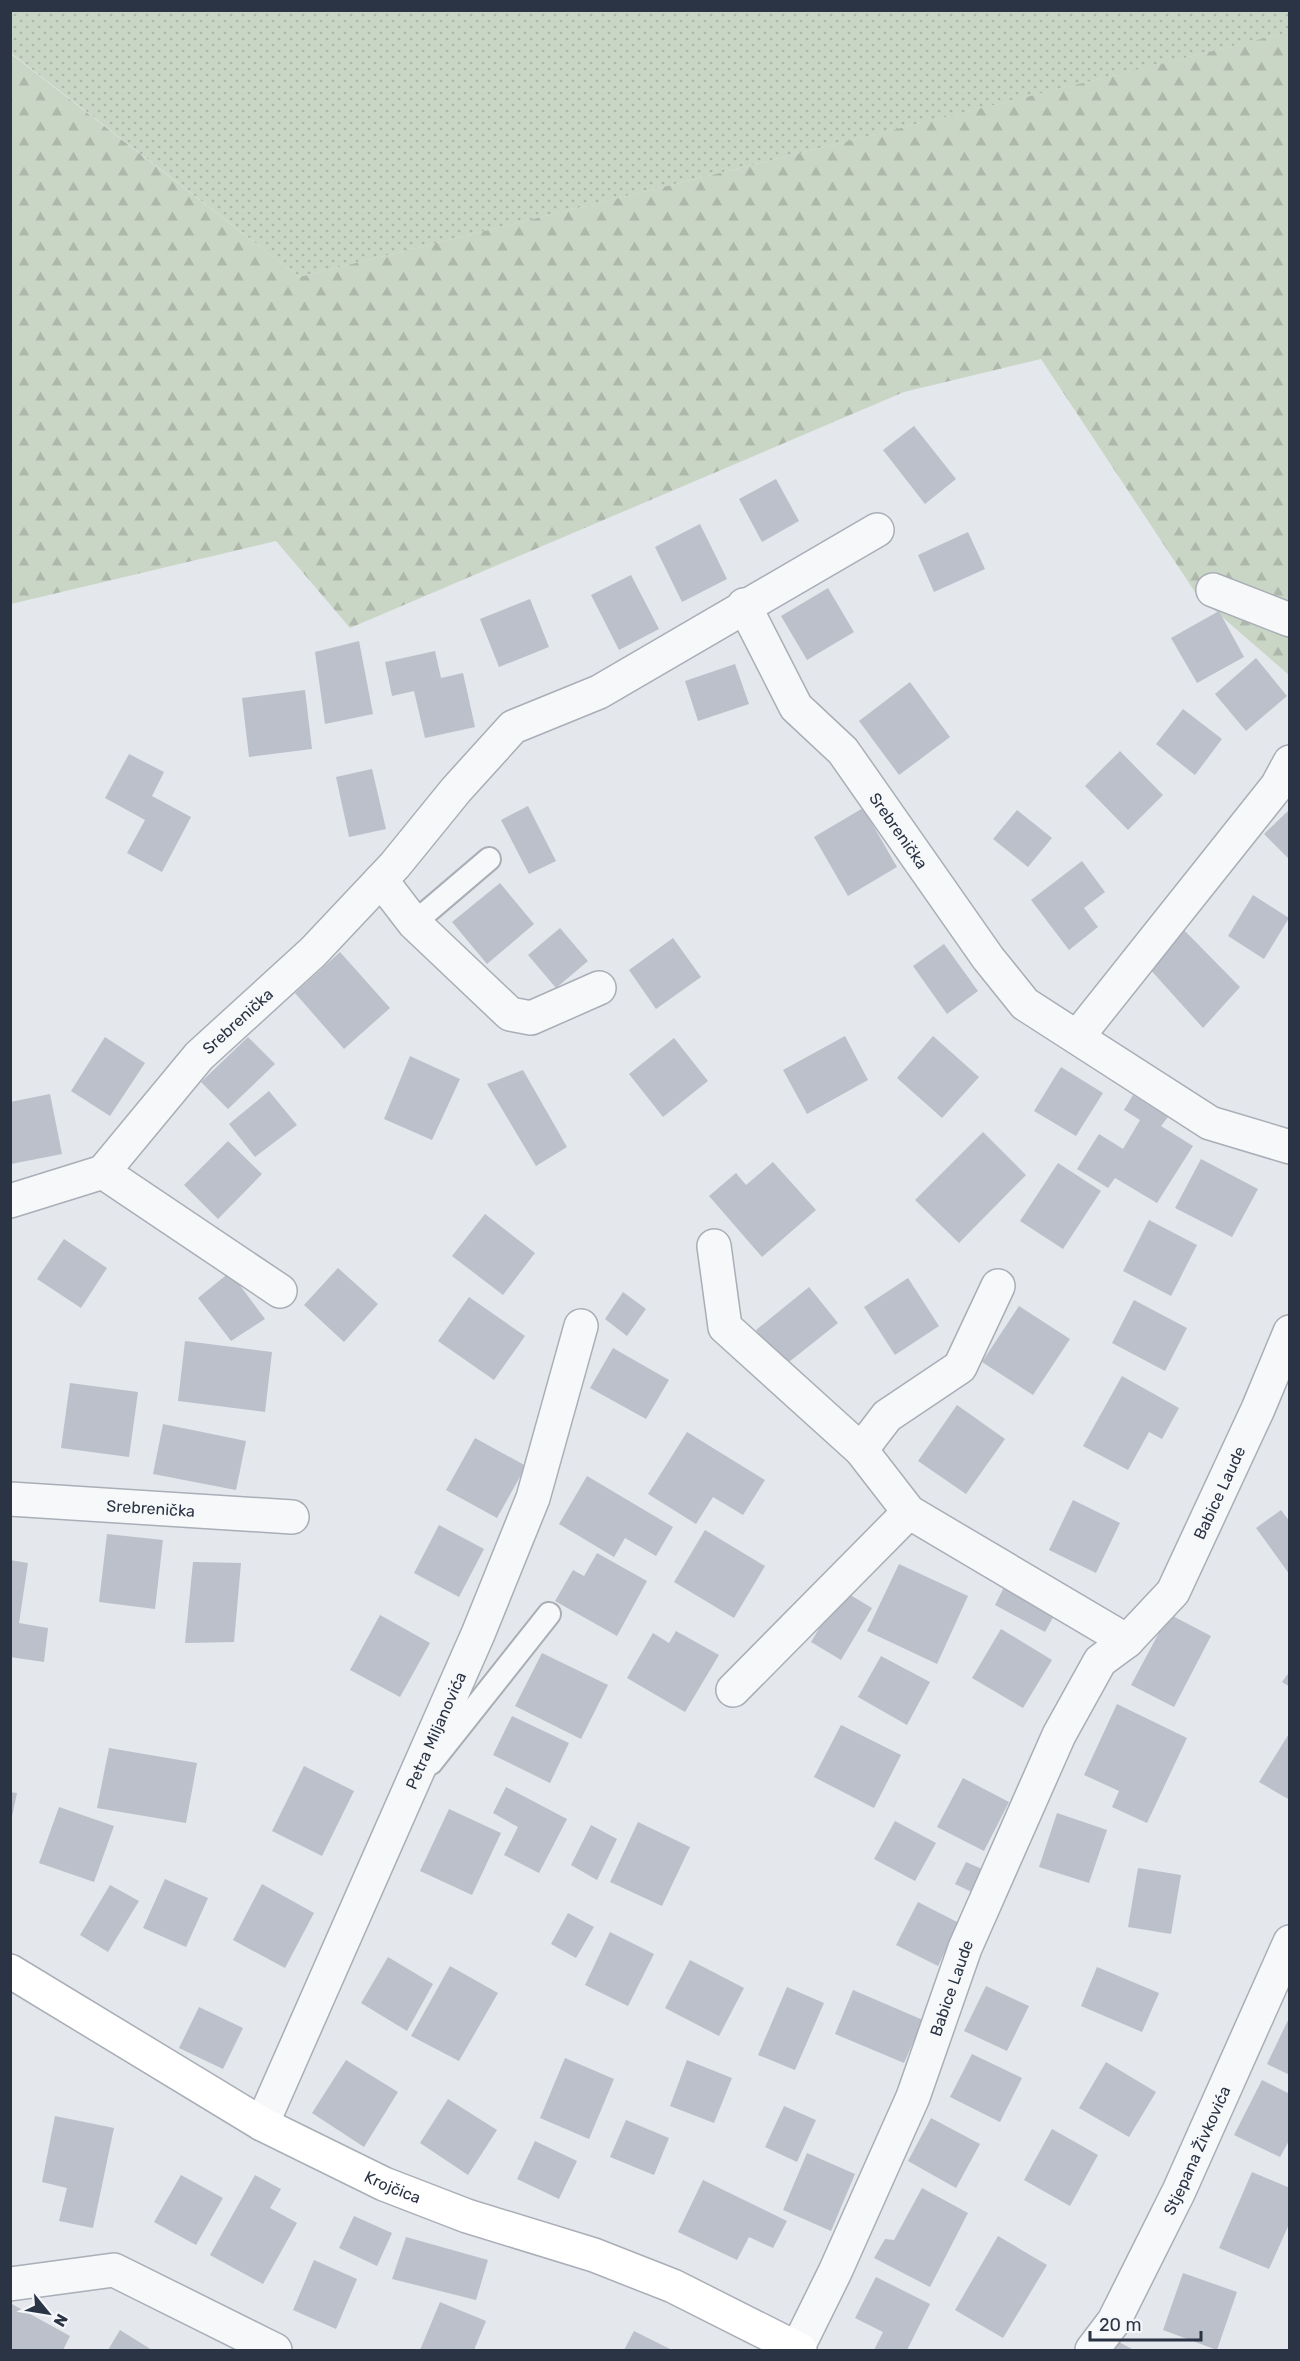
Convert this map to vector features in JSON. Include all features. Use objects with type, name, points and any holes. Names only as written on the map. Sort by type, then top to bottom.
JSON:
[{"type":"main road","name":"Krojčica","points":[[10,1971],[262,2124],[405,2192],[467,2216],[594,2255],[673,2286],[798,2350]]},
{"type":"street","name":"Srebrenička","points":[[103,1172],[199,1056],[313,952],[381,880],[456,790],[513,727],[599,692],[744,605],[877,530]]},
{"type":"street","points":[[1213,590],[1290,620]]},
{"type":"street","name":"Srebrenička","points":[[744,605],[796,707],[843,751],[988,958],[1025,1004],[1210,1123],[1290,1147]]},
{"type":"street","points":[[1078,1036],[1277,786],[1290,762]]},
{"type":"street","points":[[381,880],[414,923],[510,1014],[531,1018],[599,988]]},
{"type":"street","points":[[10,1202],[103,1172],[280,1291]]},
{"type":"street","points":[[714,1245],[725,1327],[861,1450],[909,1512],[1127,1641]]},
{"type":"street","points":[[861,1450],[887,1416],[960,1367],[998,1286]]},
{"type":"street","name":"Petra Miljanovića","points":[[262,2124],[411,1788],[533,1498],[581,1326]]},
{"type":"street","name":"Babice Laude","points":[[798,2350],[913,2097],[965,1948],[1059,1735],[1100,1661],[1127,1641],[1173,1592],[1258,1409],[1290,1332]]},
{"type":"street","name":"Srebrenička","points":[[10,1500],[292,1517]]},
{"type":"street","points":[[733,1690],[909,1512]]},
{"type":"street","name":"Stjepana Živkovića","points":[[1092,2350],[1114,2321],[1179,2191],[1290,1942]]},
{"type":"street","points":[[10,2284],[114,2270],[275,2350]]},
{"type":"lane","points":[[414,923],[489,859]]},
{"type":"lane","points":[[411,1788],[549,1614]]},
{"type":"green space","points":[[1289,10],[1290,32],[299,277],[11,53],[10,11]]},
{"type":"green space","points":[[1289,32],[1289,675],[1197,595],[1041,359],[904,392],[350,628],[276,541],[11,604],[10,53],[299,277]]},
{"type":"building","points":[[914,426],[956,479],[925,504],[883,450]]},
{"type":"building","points":[[776,479],[799,521],[762,542],[739,499]]},
{"type":"building","points":[[700,524],[727,579],[682,602],[655,547]]},
{"type":"building","points":[[968,532],[985,569],[934,592],[918,555]]},
{"type":"building","points":[[631,575],[659,629],[619,650],[591,595]]},
{"type":"building","points":[[828,588],[854,632],[807,660],[781,616]]},
{"type":"building","points":[[530,599],[549,647],[499,667],[480,619]]},
{"type":"building","points":[[1219,611],[1244,657],[1197,683],[1171,638]]},
{"type":"building","points":[[359,641],[373,714],[325,724],[315,652]]},
{"type":"building","points":[[435,651],[441,678],[463,673],[475,727],[425,738],[414,691],[392,696],[385,662]]},
{"type":"building","points":[[1256,658],[1287,696],[1246,731],[1215,694]]},
{"type":"building","points":[[735,664],[749,704],[698,721],[685,681]]},
{"type":"building","points":[[910,682],[950,737],[899,775],[859,721]]},
{"type":"building","points":[[305,690],[312,749],[249,757],[242,698]]},
{"type":"building","points":[[1183,709],[1222,739],[1195,775],[1156,744]]},
{"type":"building","points":[[1120,751],[1163,795],[1128,830],[1085,786]]},
{"type":"building","points":[[129,754],[164,772],[152,796],[191,817],[162,872],[127,853],[145,820],[105,798]]},
{"type":"building","points":[[372,769],[386,829],[349,837],[336,777]]},
{"type":"building","points":[[528,806],[556,861],[529,874],[501,820]]},
{"type":"building","points":[[863,808],[897,867],[848,896],[814,837]]},
{"type":"building","points":[[1290,809],[1290,860],[1264,834]]},
{"type":"building","points":[[1017,810],[1052,838],[1028,867],[993,839]]},
{"type":"building","points":[[1082,861],[1105,892],[1084,908],[1098,927],[1069,950],[1031,900]]},
{"type":"building","points":[[500,883],[534,924],[487,964],[452,922]]},
{"type":"building","points":[[1253,895],[1289,918],[1264,959],[1228,936]]},
{"type":"building","points":[[560,928],[588,961],[556,988],[528,955]]},
{"type":"building","points":[[1183,929],[1240,987],[1203,1028],[1148,967]]},
{"type":"building","points":[[673,938],[701,977],[656,1009],[629,970]]},
{"type":"building","points":[[944,944],[978,991],[947,1014],[913,966]]},
{"type":"building","points":[[340,952],[390,1008],[344,1049],[295,993]]},
{"type":"building","points":[[845,1036],[868,1080],[807,1114],[783,1070]]},
{"type":"building","points":[[933,1036],[979,1077],[942,1118],[897,1078]]},
{"type":"building","points":[[105,1037],[145,1063],[110,1116],[71,1091]]},
{"type":"building","points":[[248,1037],[275,1064],[228,1109],[201,1082]]},
{"type":"building","points":[[674,1038],[708,1081],[663,1117],[629,1074]]},
{"type":"building","points":[[410,1056],[460,1079],[432,1140],[384,1119]]},
{"type":"building","points":[[1061,1067],[1103,1093],[1076,1136],[1034,1111]]},
{"type":"building","points":[[523,1070],[567,1147],[536,1166],[487,1084]]},
{"type":"building","points":[[269,1091],[297,1125],[255,1157],[229,1124]]},
{"type":"building","points":[[50,1094],[62,1154],[11,1164],[10,1102]]},
{"type":"building","points":[[1133,1095],[1168,1117],[1161,1126],[1193,1146],[1157,1203],[1115,1178],[1108,1188],[1077,1169],[1099,1134],[1123,1149],[1140,1120],[1124,1110]]},
{"type":"building","points":[[983,1132],[1026,1175],[959,1243],[915,1200]]},
{"type":"building","points":[[228,1141],[262,1174],[218,1219],[184,1185]]},
{"type":"building","points":[[1201,1159],[1258,1189],[1232,1237],[1175,1208]]},
{"type":"building","points":[[773,1162],[816,1210],[762,1257],[709,1196],[736,1173],[746,1185]]},
{"type":"building","points":[[1058,1163],[1101,1191],[1063,1249],[1020,1221]]},
{"type":"building","points":[[485,1214],[535,1253],[503,1295],[452,1256]]},
{"type":"building","points":[[1149,1220],[1197,1245],[1171,1296],[1123,1271]]},
{"type":"building","points":[[64,1239],[107,1268],[81,1308],[37,1279]]},
{"type":"building","points":[[338,1268],[378,1304],[344,1342],[304,1305]]},
{"type":"building","points":[[230,1272],[265,1319],[231,1341],[198,1298]]},
{"type":"building","points":[[908,1278],[939,1326],[895,1355],[864,1307]]},
{"type":"building","points":[[809,1287],[838,1323],[784,1366],[756,1330]]},
{"type":"building","points":[[623,1292],[646,1309],[627,1336],[605,1319]]},
{"type":"building","points":[[469,1297],[525,1336],[494,1380],[438,1341]]},
{"type":"building","points":[[1134,1300],[1187,1328],[1165,1371],[1112,1343]]},
{"type":"building","points":[[1019,1306],[1070,1339],[1033,1395],[982,1362]]},
{"type":"building","points":[[185,1341],[272,1352],[265,1412],[178,1401]]},
{"type":"building","points":[[613,1348],[669,1380],[646,1419],[590,1388]]},
{"type":"building","points":[[1122,1376],[1179,1408],[1162,1439],[1149,1432],[1128,1470],[1083,1446]]},
{"type":"building","points":[[70,1383],[138,1392],[129,1457],[61,1448]]},
{"type":"building","points":[[957,1405],[1005,1439],[966,1494],[918,1461]]},
{"type":"building","points":[[163,1424],[246,1441],[236,1490],[153,1474]]},
{"type":"building","points":[[687,1432],[765,1480],[743,1515],[713,1497],[696,1524],[648,1494]]},
{"type":"building","points":[[475,1438],[526,1466],[497,1518],[446,1490]]},
{"type":"building","points":[[587,1476],[673,1527],[656,1556],[625,1538],[614,1557],[559,1524]]},
{"type":"building","points":[[1073,1500],[1120,1523],[1096,1573],[1049,1550]]},
{"type":"building","points":[[1281,1510],[1290,1522],[1290,1575],[1256,1528]]},
{"type":"building","points":[[439,1525],[484,1549],[459,1597],[414,1573]]},
{"type":"building","points":[[705,1530],[765,1566],[734,1618],[674,1582]]},
{"type":"building","points":[[107,1534],[163,1540],[155,1609],[99,1602]]},
{"type":"building","points":[[597,1553],[647,1581],[617,1636],[555,1601],[573,1570],[584,1576]]},
{"type":"building","points":[[10,1560],[28,1563],[19,1623],[48,1628],[44,1662],[10,1657]]},
{"type":"building","points":[[193,1562],[241,1563],[234,1642],[185,1643]]},
{"type":"building","points":[[899,1564],[968,1596],[937,1664],[867,1631]]},
{"type":"building","points":[[1005,1585],[1056,1612],[1045,1632],[995,1605]]},
{"type":"building","points":[[842,1590],[872,1608],[841,1660],[811,1642]]},
{"type":"building","points":[[1169,1614],[1211,1636],[1174,1707],[1131,1685]]},
{"type":"building","points":[[380,1615],[430,1643],[400,1697],[350,1670]]},
{"type":"building","points":[[1001,1629],[1052,1660],[1023,1708],[972,1678]]},
{"type":"building","points":[[676,1631],[719,1655],[685,1712],[627,1678],[653,1633],[669,1643]]},
{"type":"building","points":[[542,1653],[608,1685],[581,1739],[515,1706]]},
{"type":"building","points":[[881,1656],[930,1682],[907,1725],[858,1697]]},
{"type":"building","points":[[1290,1671],[1290,1687],[1282,1682]]},
{"type":"building","points":[[1117,1704],[1187,1738],[1147,1823],[1112,1807],[1119,1791],[1084,1775]]},
{"type":"building","points":[[512,1716],[569,1743],[550,1783],[493,1755]]},
{"type":"building","points":[[841,1725],[901,1755],[874,1808],[814,1777]]},
{"type":"building","points":[[1290,1732],[1290,1800],[1259,1782]]},
{"type":"building","points":[[109,1748],[197,1763],[186,1823],[97,1808]]},
{"type":"building","points":[[304,1766],[354,1791],[322,1856],[272,1831]]},
{"type":"building","points":[[963,1778],[1009,1802],[984,1851],[937,1827]]},
{"type":"building","points":[[506,1787],[567,1819],[539,1873],[504,1855],[518,1827],[493,1813]]},
{"type":"building","points":[[10,1792],[17,1793],[11,1821],[10,1821]]},
{"type":"building","points":[[59,1807],[114,1826],[94,1882],[39,1863]]},
{"type":"building","points":[[449,1809],[501,1833],[472,1895],[420,1871]]},
{"type":"building","points":[[1057,1813],[1107,1830],[1089,1883],[1039,1867]]},
{"type":"building","points":[[895,1821],[936,1843],[915,1881],[874,1859]]},
{"type":"building","points":[[638,1822],[690,1847],[662,1906],[610,1882]]},
{"type":"building","points":[[591,1825],[617,1839],[597,1880],[571,1865]]},
{"type":"building","points":[[966,1862],[989,1872],[978,1895],[955,1884]]},
{"type":"building","points":[[1138,1868],[1181,1875],[1171,1934],[1128,1927]]},
{"type":"building","points":[[165,1879],[208,1898],[186,1947],[143,1928]]},
{"type":"building","points":[[262,1884],[314,1913],[285,1968],[233,1940]]},
{"type":"building","points":[[110,1885],[139,1901],[108,1952],[80,1935]]},
{"type":"building","points":[[918,1902],[959,1923],[938,1966],[896,1945]]},
{"type":"building","points":[[568,1913],[594,1927],[576,1958],[551,1944]]},
{"type":"building","points":[[610,1932],[654,1954],[628,2006],[585,1985]]},
{"type":"building","points":[[388,1957],[433,1984],[407,2031],[361,2003]]},
{"type":"building","points":[[690,1960],[744,1988],[719,2036],[665,2008]]},
{"type":"building","points":[[450,1966],[498,1993],[459,2061],[411,2036]]},
{"type":"building","points":[[1097,1967],[1159,1993],[1142,2032],[1081,2006]]},
{"type":"building","points":[[986,1986],[1029,2006],[1007,2051],[964,2031]]},
{"type":"building","points":[[787,1987],[824,2003],[795,2070],[758,2055]]},
{"type":"building","points":[[853,1990],[923,2020],[904,2063],[835,2034]]},
{"type":"building","points":[[199,2007],[243,2028],[223,2069],[179,2048]]},
{"type":"building","points":[[1290,2016],[1290,2075],[1267,2064]]},
{"type":"building","points":[[972,2054],[1022,2078],[1000,2122],[950,2097]]},
{"type":"building","points":[[565,2058],[614,2079],[589,2139],[540,2118]]},
{"type":"building","points":[[346,2060],[398,2092],[364,2147],[312,2113]]},
{"type":"building","points":[[687,2060],[732,2078],[714,2123],[670,2106]]},
{"type":"building","points":[[1106,2062],[1156,2092],[1129,2137],[1079,2108]]},
{"type":"building","points":[[1262,2080],[1290,2094],[1290,2139],[1280,2157],[1234,2135]]},
{"type":"building","points":[[448,2099],[497,2130],[468,2175],[420,2143]]},
{"type":"building","points":[[784,2106],[816,2120],[797,2162],[765,2147]]},
{"type":"building","points":[[55,2116],[114,2128],[93,2228],[59,2221],[67,2188],[42,2182]]},
{"type":"building","points":[[931,2118],[980,2144],[956,2188],[908,2161]]},
{"type":"building","points":[[626,2120],[669,2138],[654,2175],[610,2157]]},
{"type":"building","points":[[1052,2129],[1098,2155],[1070,2206],[1024,2180]]},
{"type":"building","points":[[535,2141],[577,2161],[559,2199],[517,2179]]},
{"type":"building","points":[[807,2153],[855,2174],[831,2231],[783,2210]]},
{"type":"building","points":[[1252,2172],[1290,2188],[1290,2222],[1269,2269],[1219,2248]]},
{"type":"building","points":[[181,2175],[223,2198],[196,2245],[154,2222]]},
{"type":"building","points":[[255,2175],[281,2189],[270,2208],[297,2223],[263,2284],[210,2255]]},
{"type":"building","points":[[703,2180],[787,2221],[773,2248],[749,2237],[737,2260],[678,2232]]},
{"type":"building","points":[[922,2188],[968,2213],[930,2287],[874,2258],[885,2239],[894,2240]]},
{"type":"building","points":[[354,2216],[392,2233],[377,2266],[339,2248]]},
{"type":"building","points":[[998,2236],[1047,2265],[1003,2338],[955,2310]]},
{"type":"building","points":[[406,2237],[488,2260],[476,2300],[392,2279]]},
{"type":"building","points":[[314,2260],[357,2279],[336,2329],[293,2310]]},
{"type":"building","points":[[1183,2273],[1237,2292],[1217,2350],[1163,2330]]},
{"type":"building","points":[[876,2277],[930,2304],[907,2350],[874,2350],[883,2332],[855,2318]]},
{"type":"building","points":[[440,2302],[486,2321],[474,2350],[420,2350]]},
{"type":"building","points":[[10,2303],[70,2336],[63,2350],[10,2350]]},
{"type":"building","points":[[120,2330],[152,2350],[108,2350]]},
{"type":"building","points":[[634,2331],[672,2350],[624,2350]]},
{"type":"building","points":[[1117,2341],[1134,2350],[1112,2350]]}]
